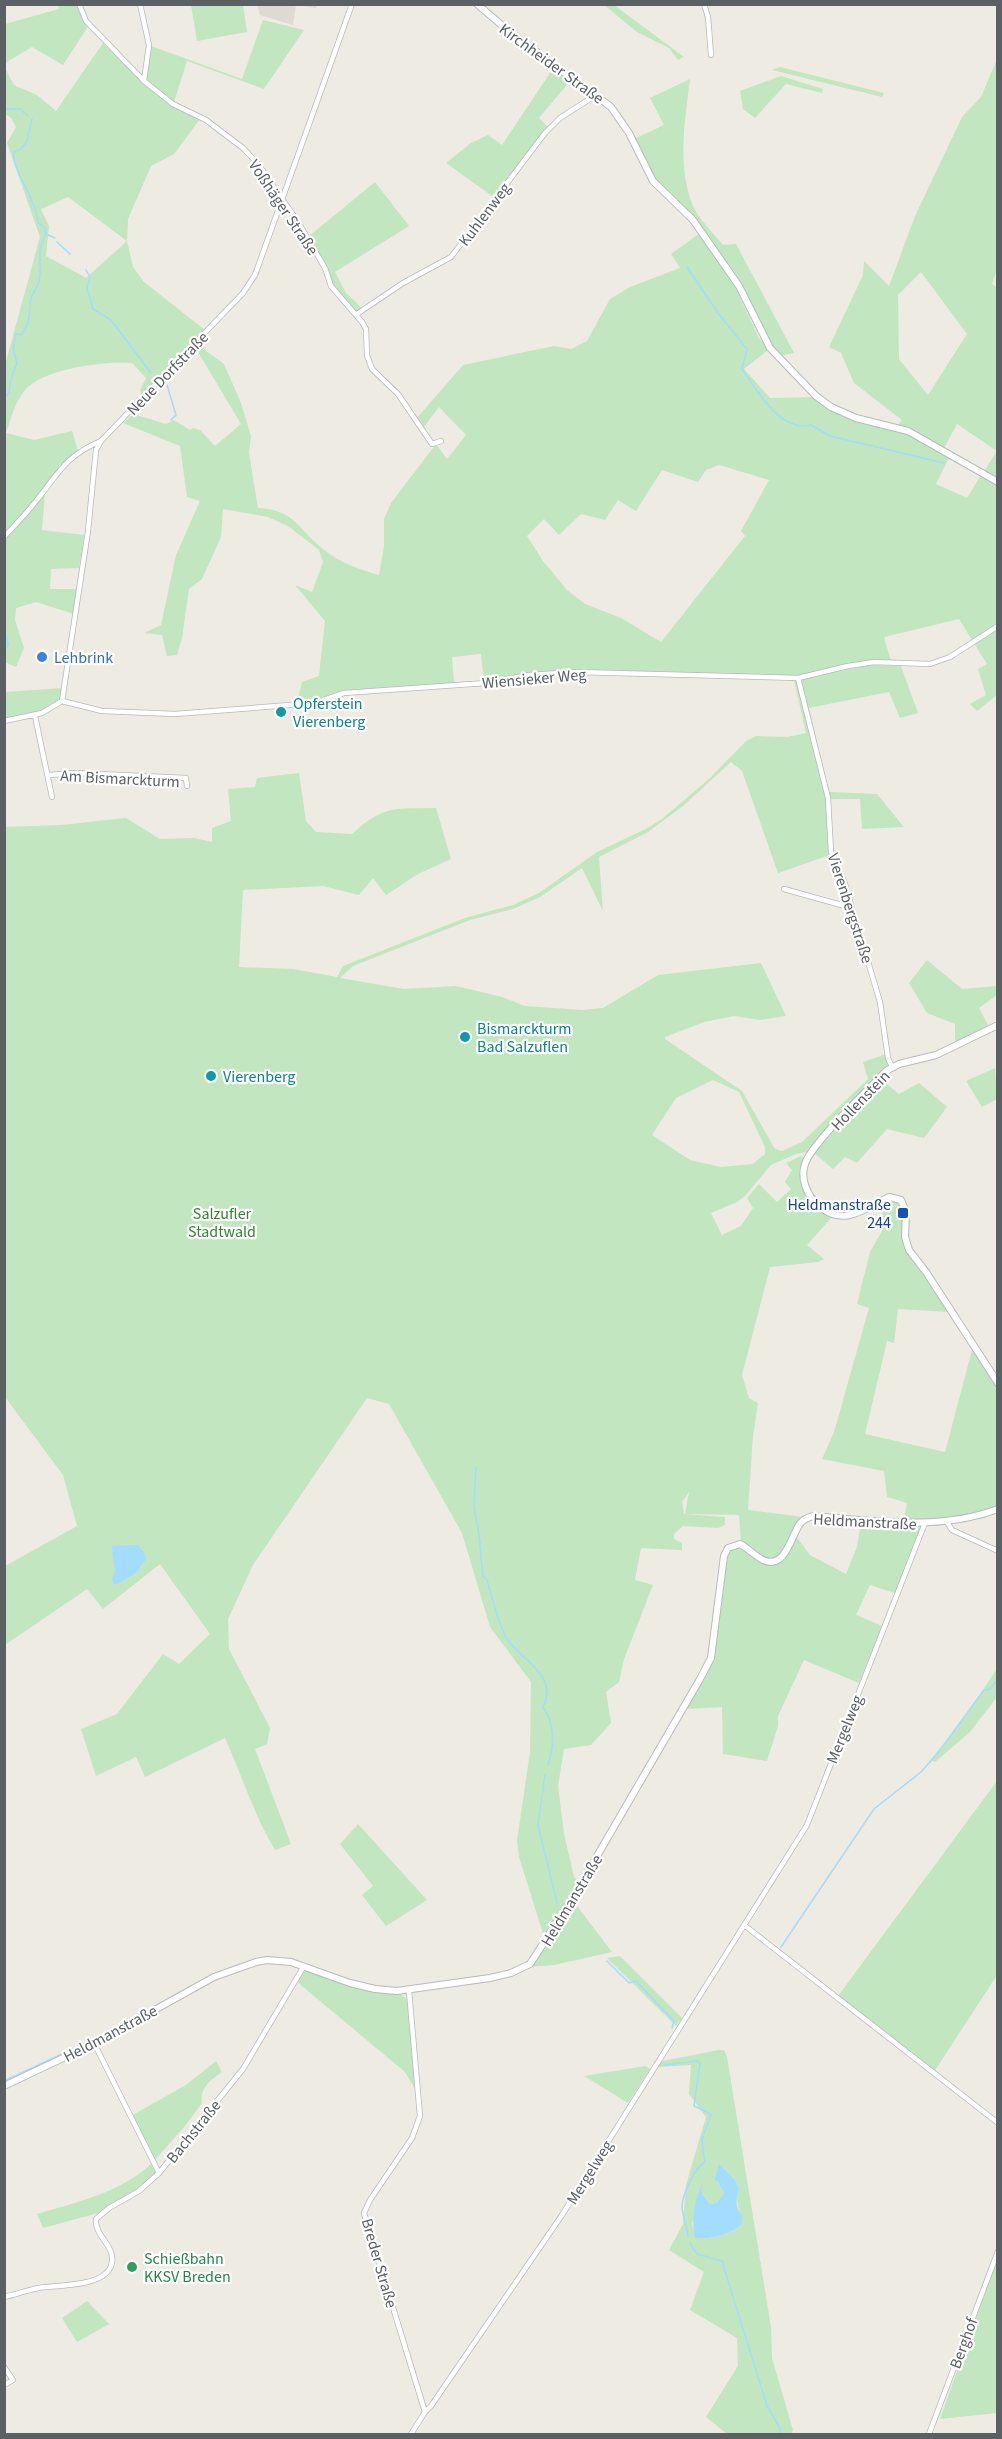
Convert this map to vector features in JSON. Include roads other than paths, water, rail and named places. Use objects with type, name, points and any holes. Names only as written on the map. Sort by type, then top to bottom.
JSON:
[{"type":"main road","name":"Kirchheider Straße","points":[[477,4],[511,33],[596,95],[617,114],[653,181],[693,220],[740,286],[770,348],[792,374],[831,407],[856,418],[908,431],[998,482]]},
{"type":"main road","name":"Hollenstein","points":[[998,1025],[936,1055],[892,1067],[886,1071],[813,1149],[804,1165],[803,1176],[808,1194],[827,1212],[844,1217],[859,1214],[889,1197],[901,1200],[906,1212],[904,1237],[909,1250],[926,1272],[998,1383]]},
{"type":"main road","name":"Heldmanstraße","points":[[4,2086],[94,2043],[227,1970],[267,1960],[291,1962],[350,1983],[375,1989],[408,1991],[511,1973],[524,1967],[535,1959],[622,1815],[711,1658],[721,1573],[728,1548],[740,1544],[768,1562],[785,1554],[798,1525],[805,1518],[814,1516],[925,1523],[947,1522],[998,1509]]},
{"type":"street","name":"Voßhäger Straße","points":[[79,4],[86,21],[144,81],[173,104],[206,120],[243,148],[258,164],[298,222],[325,268],[331,286],[357,314],[366,329],[367,355],[372,369],[398,394],[432,444],[441,441]]},
{"type":"street","points":[[140,4],[149,45],[144,81]]},
{"type":"street","name":"Neue Dorfstraße","points":[[101,441],[243,293],[255,275],[352,4]]},
{"type":"street","points":[[704,4],[708,17],[711,55]]},
{"type":"street","name":"Kuhlenweg","points":[[357,314],[403,283],[451,257],[545,133],[560,118],[596,95]]},
{"type":"street","points":[[4,537],[37,501],[60,467],[101,441]]},
{"type":"street","points":[[6,720],[35,716],[51,710],[62,701],[88,531],[96,450],[101,441]]},
{"type":"street","name":"Wiensieker Weg","points":[[62,701],[102,711],[175,714],[315,703],[344,693],[486,683],[529,675],[576,672],[798,678],[874,662],[930,664],[950,657],[998,626]]},
{"type":"street","name":"Vierenbergstraße","points":[[798,678],[828,798],[831,852],[845,884],[880,1002],[888,1058],[892,1067]]},
{"type":"street","name":"Am Bismarckturm","points":[[35,716],[52,797]]},
{"type":"street","name":"Am Bismarckturm","points":[[49,775],[77,773],[186,778],[187,786]]},
{"type":"street","points":[[784,889],[852,908]]},
{"type":"street","points":[[947,1522],[952,1530],[998,1551]]},
{"type":"street","name":"Mergelweg","points":[[424,2412],[431,2406],[562,2215],[807,1825],[925,1523]]},
{"type":"street","points":[[744,1925],[998,2123]]},
{"type":"street","name":"Bachstraße","points":[[94,2043],[159,2173],[243,2069],[304,1966]]},
{"type":"street","name":"Breder Straße","points":[[408,1991],[420,2116],[412,2138],[370,2200],[364,2213],[424,2412]]},
{"type":"street","points":[[4,2297],[44,2287],[79,2286],[108,2270],[113,2260],[112,2254],[97,2230],[96,2219],[109,2208],[139,2191],[159,2173]]},
{"type":"street","name":"Berghof","points":[[929,2434],[998,2251]]},
{"type":"street","points":[[4,2367],[13,2380],[4,2385]]},
{"type":"street","points":[[411,2434],[424,2412]]},
{"type":"water","points":[[138,1545],[146,1559],[136,1573],[115,1585],[112,1580],[115,1571],[112,1546]]},
{"type":"water","points":[[719,2164],[734,2179],[739,2188],[737,2203],[742,2216],[741,2225],[720,2236],[695,2238],[694,2211],[702,2184],[702,2194],[710,2204],[717,2203],[724,2193],[718,2182],[714,2180]]},
{"type":"waterway","points":[[4,109],[20,109],[28,116]]},
{"type":"waterway","points":[[21,149],[27,141],[32,119]]},
{"type":"waterway","points":[[4,398],[9,393],[10,382],[17,363],[13,349],[16,334],[21,335],[26,327],[31,298],[38,283],[40,252],[46,234],[44,227],[38,223],[37,214],[16,166],[14,152],[19,150]]},
{"type":"waterway","points":[[48,235],[55,238]]},
{"type":"waterway","points":[[57,242],[70,254]]},
{"type":"waterway","points":[[687,267],[718,313],[747,349],[742,369],[762,398],[789,423],[800,426],[811,425],[830,436],[944,463]]},
{"type":"waterway","points":[[86,270],[90,277],[87,288],[93,309],[111,320],[151,373]]},
{"type":"waterway","points":[[167,385],[176,415],[171,420]]},
{"type":"waterway","points":[[4,475],[4,522]]},
{"type":"waterway","points":[[4,629],[8,644],[4,652]]},
{"type":"waterway","points":[[476,1467],[474,1507],[483,1577],[486,1578],[506,1637],[511,1645],[535,1667],[546,1685],[547,1695],[543,1707],[550,1721],[552,1735],[548,1765]]},
{"type":"waterway","points":[[781,1947],[874,1809],[921,1772],[984,1690],[990,1689],[998,1679]]},
{"type":"waterway","points":[[545,1775],[538,1825],[557,1903]]},
{"type":"waterway","points":[[607,1961],[629,1983],[636,1981],[674,2021],[672,2028]]},
{"type":"waterway","points":[[4,2081],[90,2041]]},
{"type":"waterway","points":[[665,2065],[697,2061],[700,2063],[694,2106],[711,2114],[702,2139],[705,2162],[693,2176],[686,2189],[683,2202],[682,2208],[688,2237]]},
{"type":"waterway","points":[[690,2243],[697,2254],[722,2261],[767,2406],[780,2428],[779,2434]]},
{"type":"place","name":"Lehbrink","points":[[42,657]]},
{"type":"place","name":"Opferstein Vierenberg","points":[[281,712]]},
{"type":"place","name":"Bismarckturm Bad Salzuflen","points":[[465,1037]]},
{"type":"place","name":"Vierenberg","points":[[211,1076]]},
{"type":"place","name":"Heldmanstraße 244","points":[[903,1213]]},
{"type":"place","name":"Schießbahn KKSV Breden","points":[[132,2267]]},
{"type":"park label","name":"Salzufler Stadtwald","points":[[222,1222]]}]
